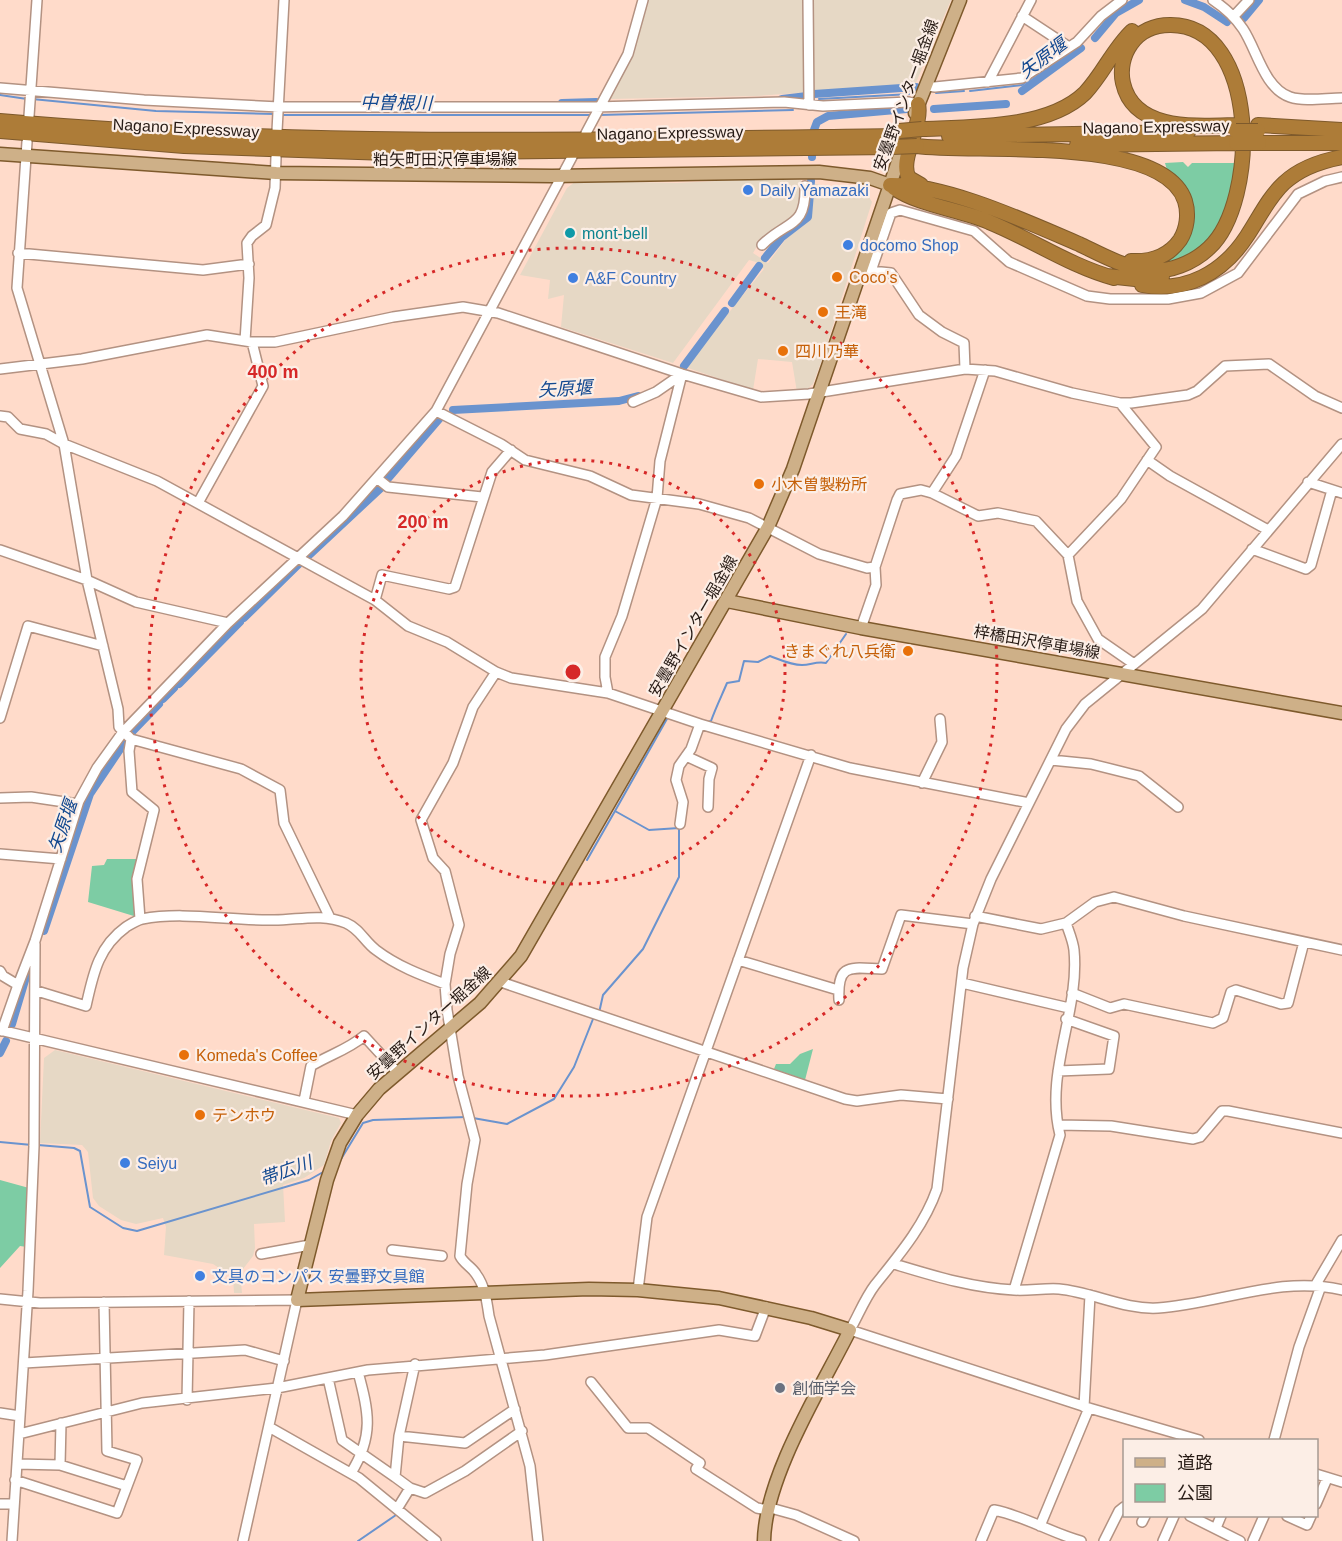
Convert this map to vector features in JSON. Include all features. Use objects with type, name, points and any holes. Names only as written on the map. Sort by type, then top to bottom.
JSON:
[{"type":"highway","points":[[896,138],[920,137],[1020,121],[1058,111],[1084,94],[1125,38],[1145,22],[1173,17],[1191,22],[1209,32],[1224,45],[1235,63],[1244,86],[1251,120],[1251,162],[1237,220],[1229,236],[1216,252],[1182,273],[1135,279],[1107,276]]},
{"type":"highway","points":[[918,104],[919,119],[907,161],[906,173],[914,181],[1040,228],[1103,255],[1136,267],[1155,270],[1176,267],[1195,259],[1210,247],[1224,228],[1234,206],[1242,174],[1244,141],[1241,109],[1233,78],[1221,53],[1203,36],[1180,26],[1152,28],[1136,38],[1126,52],[1122,77],[1126,92],[1141,110],[1176,124],[1236,133]]},
{"type":"highway","name":"Nagano Expressway","points":[[0,121],[185,135],[343,140],[896,138]]},
{"type":"highway","name":"Nagano Expressway","points":[[920,137],[1342,130]]},
{"type":"highway","name":"Nagano Expressway","points":[[0,131],[184,146],[388,153],[896,138]]},
{"type":"highway","name":"Nagano Expressway","points":[[1258,133],[1342,142]]},
{"type":"highway","points":[[920,137],[1105,156],[1147,165],[1172,180],[1182,192],[1187,213],[1185,228],[1174,247],[1161,256],[1143,261],[1103,255]]},
{"type":"highway","points":[[890,185],[911,196],[990,222],[1034,245],[1107,276],[1158,287],[1199,280],[1231,257],[1283,184],[1312,165],[1342,157]]},
{"type":"highway","points":[[890,185],[913,186],[959,199]]},
{"type":"main road","name":"安曇野インター堀金線","points":[[297,1300],[333,1162],[357,1115],[398,1073],[451,1029],[501,982],[538,929],[768,527],[793,469],[819,392],[866,269],[890,185],[918,104],[959,0]]},
{"type":"main road","name":"粕矢町田沢停車場線","points":[[0,154],[276,173],[562,175],[805,172],[848,174],[890,185]]},
{"type":"main road","name":"梓橋田沢停車場線","points":[[727,601],[861,628],[1342,713]]},
{"type":"main road","points":[[297,1300],[638,1290],[719,1298],[766,1307],[850,1330],[779,1473],[767,1509],[764,1541]]},
{"type":"street","points":[[29,116],[37,0]]},
{"type":"street","points":[[277,131],[284,0]]},
{"type":"street","points":[[586,133],[628,54],[643,0]]},
{"type":"street","points":[[808,0],[809,105]]},
{"type":"street","points":[[988,82],[1031,0]]},
{"type":"street","points":[[926,86],[1022,78],[1069,47],[1108,4],[1122,0]]},
{"type":"street","points":[[1213,0],[1234,16],[1249,38],[1270,80],[1283,94],[1297,99],[1342,98]]},
{"type":"street","points":[[1234,16],[1249,0]]},
{"type":"street","points":[[1022,16],[1069,47]]},
{"type":"street","points":[[0,88],[279,107],[600,107],[784,102],[809,105],[909,102],[918,104]]},
{"type":"street","points":[[27,142],[17,288],[64,444],[87,580],[118,709],[119,727],[131,739],[241,769],[280,790],[284,823],[330,918]]},
{"type":"street","points":[[198,502],[263,386],[248,342],[248,243],[252,236],[266,225],[275,188],[276,157]]},
{"type":"street","points":[[357,1115],[1,1030],[35,942],[78,804],[98,768],[123,732],[228,623],[297,556],[343,516],[378,479],[435,411],[491,311],[572,157]]},
{"type":"street","points":[[965,369],[964,343],[942,332],[920,315],[891,273],[866,269],[891,213],[900,210],[974,231],[1009,262],[1094,298],[1148,300],[1187,297],[1217,286],[1238,273],[1298,194],[1325,181],[1342,177]]},
{"type":"street","points":[[762,245],[801,216],[805,203],[805,186]]},
{"type":"street","points":[[18,253],[203,270],[249,264]]},
{"type":"street","points":[[0,369],[82,359],[207,335],[248,342],[275,342],[393,317],[463,307],[491,311],[682,374],[761,397],[780,398],[965,369],[985,370],[1120,403],[1176,398],[1197,391],[1225,366],[1262,364],[1278,368],[1315,396],[1342,408]]},
{"type":"street","points":[[932,493],[956,456],[985,370]]},
{"type":"street","points":[[633,402],[656,392],[682,374]]},
{"type":"street","points":[[608,693],[604,677],[605,657],[622,616],[657,498],[660,461],[682,374]]},
{"type":"street","points":[[1068,555],[1121,499],[1156,447],[1120,403]]},
{"type":"street","points":[[435,411],[531,462],[590,476],[618,491],[699,504],[749,518],[819,554],[867,568],[875,567]]},
{"type":"street","points":[[0,416],[8,417],[20,429],[46,434],[64,444],[157,481],[198,502],[375,600],[408,626],[447,642],[496,672],[511,678],[608,693],[700,724],[850,768],[1029,803]]},
{"type":"street","points":[[1196,1439],[1087,1407],[850,1330],[873,1287],[894,1263],[923,1221],[937,1189],[962,983],[974,920],[1066,729],[1079,710],[1202,609],[1342,444]]},
{"type":"street","points":[[375,600],[382,575],[449,590],[455,587],[482,497],[492,472],[511,450]]},
{"type":"street","points":[[1147,460],[1170,476],[1268,530]]},
{"type":"street","points":[[378,479],[388,487],[482,497]]},
{"type":"street","points":[[1252,549],[1306,568],[1311,565],[1337,491],[1308,482]]},
{"type":"street","points":[[861,628],[876,585],[875,567],[900,494],[921,490],[932,493],[978,516],[998,513],[1036,521],[1068,555],[1077,601],[1098,639],[1134,664]]},
{"type":"street","points":[[0,549],[87,580],[136,602],[228,623]]},
{"type":"street","points":[[0,718],[28,626],[103,646]]},
{"type":"street","points":[[496,672],[473,707],[453,763],[421,819],[433,858],[445,871],[459,925],[450,954],[445,984],[458,1076],[475,1140],[467,1184],[460,1256],[463,1262],[476,1273],[485,1293],[530,1466],[538,1541]]},
{"type":"street","points":[[922,783],[942,742],[940,719]]},
{"type":"street","points":[[680,824],[683,802],[676,780],[679,766],[700,724]]},
{"type":"street","points":[[131,739],[129,751],[132,792],[154,810],[137,879],[140,919]]},
{"type":"street","points":[[638,1290],[647,1217],[811,755]]},
{"type":"street","points":[[686,756],[712,768],[709,779],[708,807]]},
{"type":"street","points":[[1051,760],[1090,764],[1139,776],[1178,807]]},
{"type":"street","points":[[0,798],[31,797],[78,804]]},
{"type":"street","points":[[0,854],[61,859]]},
{"type":"street","points":[[738,960],[838,995],[838,978],[849,968],[882,969],[902,915],[974,920],[1041,929],[1066,923],[1095,902],[1114,897],[1184,916],[1342,950]]},
{"type":"street","points":[[37,991],[87,1006],[97,959],[124,929],[140,919],[330,918],[358,930],[374,948],[392,960],[417,974],[445,984]]},
{"type":"street","points":[[1014,1290],[1060,1134],[1058,1071],[1072,993],[1074,948],[1066,923]]},
{"type":"street","points":[[12,1541],[28,1302],[37,991],[35,942]]},
{"type":"street","points":[[1072,993],[1110,1008],[1124,1004],[1213,1023],[1223,1018],[1228,996],[1236,990],[1281,1004],[1288,1003],[1304,942]]},
{"type":"street","points":[[0,970],[3,976],[18,985]]},
{"type":"street","points":[[501,982],[845,1099],[857,1101],[901,1095],[948,1099]]},
{"type":"street","points":[[962,983],[1069,1008]]},
{"type":"street","points":[[1058,1071],[1109,1069],[1114,1048],[1114,1036],[1066,1019]]},
{"type":"street","points":[[304,1101],[311,1066],[335,1051],[351,1047],[364,1035],[398,1073]]},
{"type":"street","points":[[1058,1125],[1111,1126],[1193,1140],[1200,1137],[1222,1111],[1228,1111],[1342,1132]]},
{"type":"street","points":[[1274,1439],[1318,1286],[1342,1240]]},
{"type":"street","points":[[261,1254],[310,1245]]},
{"type":"street","points":[[392,1250],[418,1251],[442,1256]]},
{"type":"street","points":[[894,1263],[952,1282],[1014,1290],[1059,1289],[1154,1308],[1185,1305],[1277,1286],[1318,1286],[1342,1290]]},
{"type":"street","points":[[1040,1526],[1087,1407],[1090,1295]]},
{"type":"street","points":[[0,1299],[28,1302],[297,1300],[243,1541]]},
{"type":"street","points":[[187,1400],[189,1301]]},
{"type":"street","points":[[15,1480],[117,1513],[137,1460],[107,1451],[104,1302]]},
{"type":"street","points":[[19,1434],[142,1403],[187,1400],[278,1388],[358,1372],[415,1364],[545,1355],[719,1330],[755,1336],[766,1307]]},
{"type":"street","points":[[24,1364],[245,1350],[284,1360]]},
{"type":"street","points":[[395,1477],[399,1436],[415,1364]]},
{"type":"street","points":[[351,1473],[363,1455],[369,1420],[358,1372]]},
{"type":"street","points":[[328,1378],[342,1440],[410,1488],[425,1493],[445,1484],[522,1431]]},
{"type":"street","points":[[591,1382],[628,1428],[648,1428],[700,1463],[696,1469],[757,1508],[796,1515],[854,1541]]},
{"type":"street","points":[[399,1436],[465,1443],[515,1409]]},
{"type":"street","points":[[0,1413],[20,1416]]},
{"type":"street","points":[[60,1465],[61,1423]]},
{"type":"street","points":[[269,1427],[351,1473],[436,1541]]},
{"type":"street","points":[[16,1464],[60,1465],[127,1486]]},
{"type":"street","points":[[1318,1474],[1342,1482]]},
{"type":"street","points":[[1318,1502],[1326,1482]]},
{"type":"street","points":[[397,1509],[410,1488]]},
{"type":"street","points":[[0,1504],[14,1504]]},
{"type":"street","points":[[1104,1541],[1119,1511],[1123,1508]]},
{"type":"street","points":[[981,1541],[994,1510],[1017,1515],[1040,1526],[1057,1538],[1081,1541]]},
{"type":"street","points":[[1163,1541],[1173,1517]]},
{"type":"street","points":[[1194,1517],[1240,1541]]},
{"type":"street","points":[[1216,1528],[1220,1517]]},
{"type":"street","points":[[1253,1541],[1263,1517]]},
{"type":"street","points":[[1291,1517],[1307,1525],[1310,1517]]},
{"type":"shaded area","points":[[648,0],[951,0],[915,85],[756,96],[609,99],[632,55]]},
{"type":"shaded area","points":[[801,180],[802,197],[796,216],[757,241],[759,243],[753,253],[768,263],[786,239],[811,219],[815,184],[866,192],[872,202],[823,357],[813,384],[806,390],[797,392],[792,362],[758,359],[753,390],[685,367],[764,269],[756,262],[749,260],[673,363],[561,327],[564,295],[548,299],[550,280],[520,275],[567,188],[576,181],[677,183]]},
{"type":"shaded area","points":[[55,1050],[339,1118],[341,1123],[331,1141],[324,1165],[304,1178],[283,1185],[285,1222],[254,1224],[253,1256],[240,1273],[242,1293],[234,1293],[233,1277],[213,1264],[164,1255],[166,1227],[163,1218],[136,1224],[121,1220],[99,1206],[93,1198],[88,1152],[82,1145],[40,1143],[44,1058]]},
{"type":"green space","points":[[1183,162],[1188,167],[1192,163],[1238,163],[1230,200],[1215,234],[1197,252],[1161,267],[1161,261],[1179,249],[1189,201],[1178,179],[1167,170],[1165,163]]},
{"type":"green space","points":[[107,859],[139,859],[137,917],[88,902],[92,866],[104,865]]},
{"type":"green space","points":[[813,1049],[805,1080],[774,1069],[776,1064],[790,1064],[800,1054]]},
{"type":"green space","points":[[0,1180],[29,1188],[27,1247],[20,1246],[0,1268]]},
{"type":"waterway","name":"矢原堰","points":[[1095,38],[1116,13],[1139,0]]},
{"type":"waterway","name":"矢原堰","points":[[1185,0],[1204,7],[1227,22]]},
{"type":"waterway","name":"矢原堰","points":[[1244,18],[1259,0]]},
{"type":"waterway","name":"中曽根川","points":[[1022,91],[1081,48]]},
{"type":"waterway","name":"中曽根川","points":[[1044,69],[1059,64]]},
{"type":"waterway","name":"中曽根川","points":[[970,91],[1022,85],[1040,72]]},
{"type":"waterway","points":[[814,94],[916,87]]},
{"type":"waterway","name":"中曽根川","points":[[936,93],[964,91]]},
{"type":"waterway","name":"中曽根川","points":[[819,99],[911,94]]},
{"type":"waterway","name":"中曽根川","points":[[0,95],[27,99]]},
{"type":"waterway","points":[[782,99],[807,96]]},
{"type":"waterway","name":"中曽根川","points":[[32,99],[156,111],[275,114]]},
{"type":"waterway","points":[[562,103],[596,102]]},
{"type":"waterway","name":"矢原堰","points":[[934,109],[1006,104]]},
{"type":"waterway","name":"矢原堰","points":[[814,130],[817,122],[828,116],[907,109]]},
{"type":"waterway","name":"中曽根川","points":[[599,115],[793,110]]},
{"type":"waterway","name":"中曽根川","points":[[281,115],[593,115]]},
{"type":"waterway","name":"矢原堰","points":[[765,258],[782,237],[808,217],[811,181]]},
{"type":"waterway","name":"矢原堰","points":[[732,303],[759,266]]},
{"type":"waterway","name":"矢原堰","points":[[684,366],[725,311]]},
{"type":"waterway","name":"矢原堰","points":[[453,410],[619,401],[638,396]]},
{"type":"waterway","name":"矢原堰","points":[[386,481],[441,417]]},
{"type":"waterway","name":"矢原堰","points":[[306,558],[382,487]]},
{"type":"waterway","name":"矢原堰","points":[[244,618],[300,563]]},
{"type":"waterway","name":"矢原堰","points":[[179,684],[240,622]]},
{"type":"waterway","points":[[708,722],[711,721],[727,683],[739,681],[744,661],[758,662],[770,656],[798,665],[826,663],[846,634]]},
{"type":"waterway","name":"矢原堰","points":[[163,699],[174,688]]},
{"type":"waterway","name":"矢原堰","points":[[132,732],[159,704]]},
{"type":"waterway","name":"帯広川","points":[[599,1013],[603,995],[643,949],[679,877],[679,828],[649,830],[615,811],[668,717]]},
{"type":"waterway","name":"矢原堰","points":[[44,931],[90,794],[127,739]]},
{"type":"waterway","points":[[587,860],[615,811]]},
{"type":"waterway","name":"矢原堰","points":[[12,1024],[29,967]]},
{"type":"waterway","name":"帯広川","points":[[473,1118],[507,1124],[554,1099],[574,1067],[593,1019]]},
{"type":"waterway","name":"矢原堰","points":[[0,1053],[6,1041]]},
{"type":"waterway","name":"帯広川","points":[[338,1164],[363,1123],[373,1120],[467,1117]]},
{"type":"waterway","name":"帯広川","points":[[0,1142],[32,1145]]},
{"type":"waterway","name":"帯広川","points":[[38,1145],[74,1148],[80,1151],[90,1207],[123,1228],[137,1231],[309,1180],[325,1171]]},
{"type":"waterway","points":[[358,1541],[396,1515]]},
{"type":"place","name":"Daily Yamazaki","points":[[748,190]]},
{"type":"place","name":"mont-bell","points":[[570,233]]},
{"type":"place","name":"docomo Shop","points":[[848,245]]},
{"type":"place","name":"Coco's","points":[[837,277]]},
{"type":"place","name":"A&F Country","points":[[573,278]]},
{"type":"place","name":"王滝","points":[[823,312]]},
{"type":"place","name":"四川乃華","points":[[783,351]]},
{"type":"place","name":"小木曽製粉所","points":[[759,484]]},
{"type":"place","name":"きまぐれ八兵衛","points":[[908,651]]},
{"type":"place","name":"Komeda's Coffee","points":[[184,1055]]},
{"type":"place","name":"テンホウ","points":[[200,1115]]},
{"type":"place","name":"Seiyu","points":[[125,1163]]},
{"type":"place","name":"文具のコンパス 安曇野文具館","points":[[200,1276]]},
{"type":"place","name":"創価学会","points":[[780,1388]]}]
